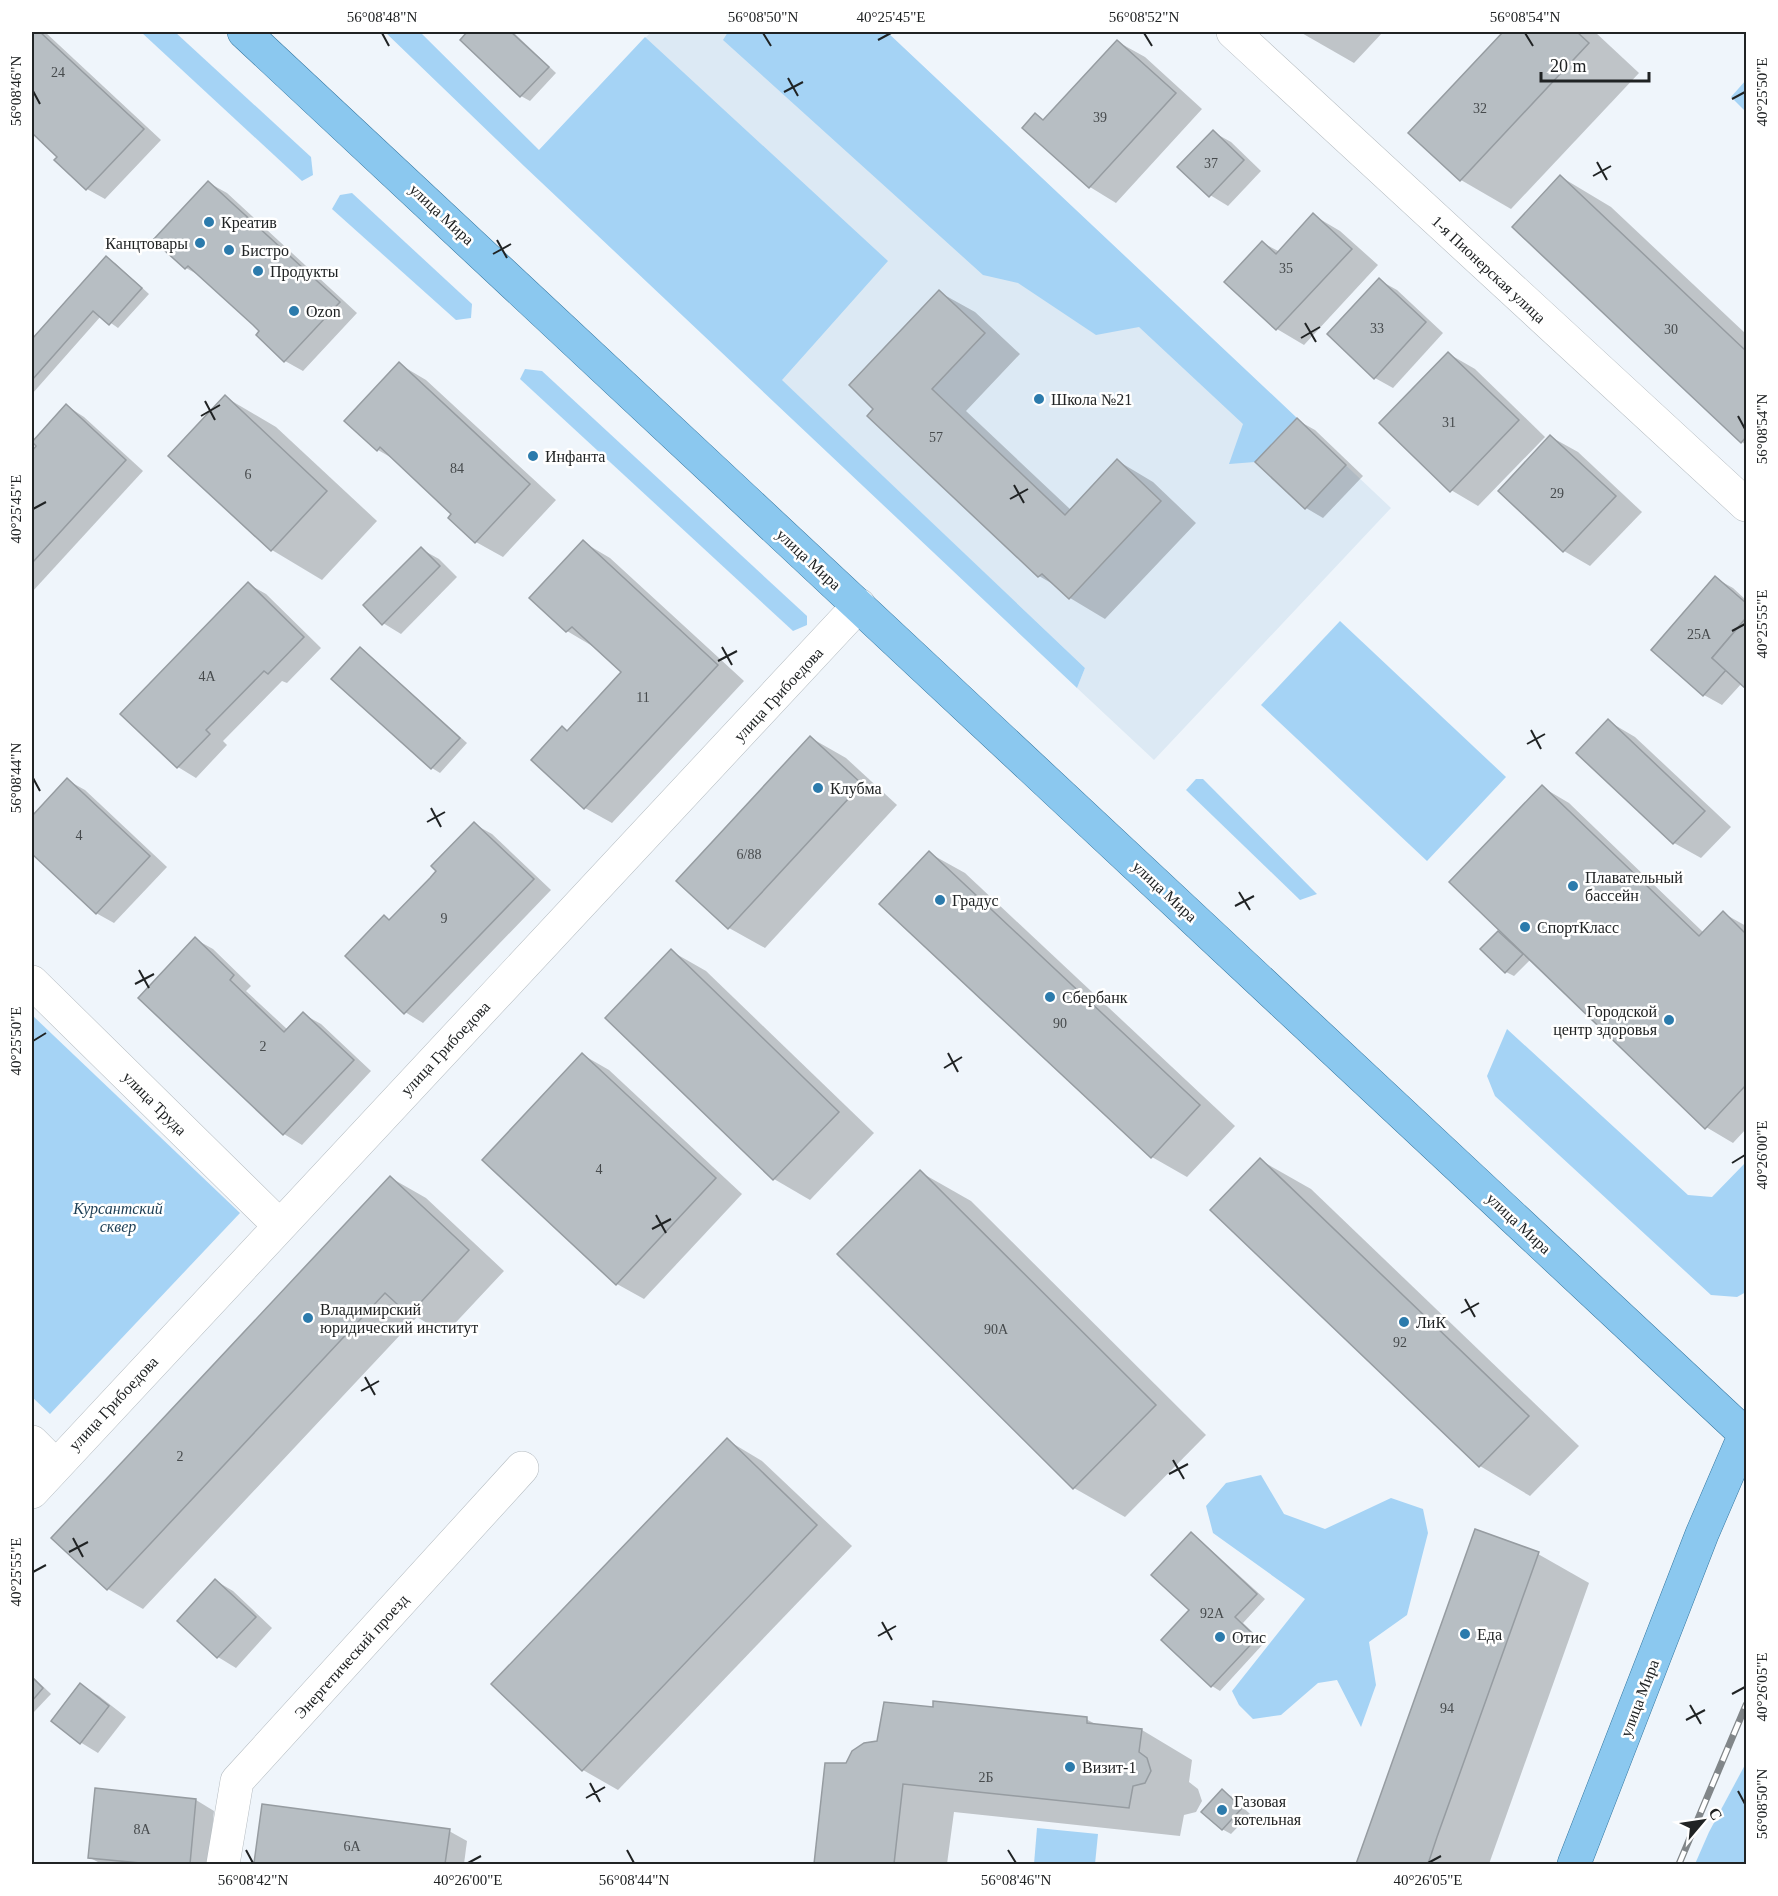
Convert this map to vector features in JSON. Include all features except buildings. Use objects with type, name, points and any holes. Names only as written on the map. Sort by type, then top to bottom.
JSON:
[{"type":"main road","name":"улица Мира","points":[[244,32],[1745,1434],[1702,1534],[1574,1864]]},
{"type":"street","name":"1-я Пионерская улица","points":[[1233,32],[1746,505]]},
{"type":"street","name":"улица Грибоедова","points":[[32,1492],[860,605]]},
{"type":"street","name":"улица Труда","points":[[32,982],[279,1225]]},
{"type":"street","points":[[32,1442],[55,1465]]},
{"type":"street","name":"Энергетический проезд","points":[[224,1864],[237,1781],[522,1468]]},
{"type":"shaded area","name":"Школа №21","points":[[651,32],[887,32],[1391,508],[1154,760],[1077,688],[1085,668],[539,150]]},
{"type":"green space","points":[[141,32],[175,32],[311,157],[313,175],[302,181]]},
{"type":"green space","points":[[385,32],[420,32],[539,150],[645,37],[888,261],[782,380],[1085,668],[1077,688],[524,166]]},
{"type":"green space","points":[[728,32],[887,32],[1297,418],[1255,462],[1229,464],[1243,424],[1139,327],[1096,335],[1018,283],[983,275],[723,40]]},
{"type":"green space","points":[[1746,80],[1746,112],[1731,97]]},
{"type":"green space","points":[[352,193],[472,304],[471,318],[456,320],[332,209],[340,195]]},
{"type":"green space","points":[[525,369],[542,371],[807,616],[807,625],[793,631],[520,379]]},
{"type":"green space","points":[[1340,621],[1506,777],[1427,861],[1261,705]]},
{"type":"green space","points":[[1196,779],[1203,779],[1317,894],[1300,900],[1186,790]]},
{"type":"green space","name":"Курсантский сквер","points":[[32,1015],[240,1213],[50,1414],[32,1397]]},
{"type":"green space","points":[[1507,1029],[1688,1195],[1712,1197],[1746,1162],[1746,1292],[1737,1297],[1711,1295],[1495,1096],[1487,1076]]},
{"type":"green space","points":[[1261,1475],[1284,1514],[1325,1529],[1391,1498],[1423,1509],[1428,1533],[1407,1615],[1369,1642],[1376,1685],[1361,1727],[1337,1680],[1318,1683],[1281,1715],[1253,1719],[1239,1705],[1232,1691],[1305,1599],[1213,1533],[1206,1506],[1226,1483]]},
{"type":"green space","points":[[1746,1763],[1746,1860],[1744,1864],[1695,1864],[1709,1832]]},
{"type":"green space","points":[[1037,1828],[1098,1834],[1095,1864],[1034,1864]]},
{"type":"railway","points":[[1679,1864],[1746,1705]]},
{"type":"place","name":"Креатив","points":[[209,222]]},
{"type":"place","name":"Канцтовары","points":[[200,243]]},
{"type":"place","name":"Бистро","points":[[229,250]]},
{"type":"place","name":"Продукты","points":[[258,271]]},
{"type":"place","name":"Ozon","points":[[294,311]]},
{"type":"place","name":"Школа №21","points":[[1039,399]]},
{"type":"place","name":"Инфанта","points":[[533,456]]},
{"type":"place","name":"Клубма","points":[[818,788]]},
{"type":"place","name":"Плавательный бассейн","points":[[1573,886]]},
{"type":"place","name":"Градус","points":[[940,900]]},
{"type":"place","name":"СпортКласс","points":[[1525,927]]},
{"type":"place","name":"Сбербанк","points":[[1050,997]]},
{"type":"place","name":"Городской центр здоровья","points":[[1669,1020]]},
{"type":"place","name":"Владимирский юридический институт","points":[[308,1318]]},
{"type":"place","name":"ЛиК","points":[[1404,1322]]},
{"type":"place","name":"Еда","points":[[1465,1634]]},
{"type":"place","name":"Отис","points":[[1220,1637]]},
{"type":"place","name":"Визит-1","points":[[1070,1767]]},
{"type":"place","name":"Газовая котельная","points":[[1222,1810]]}]
